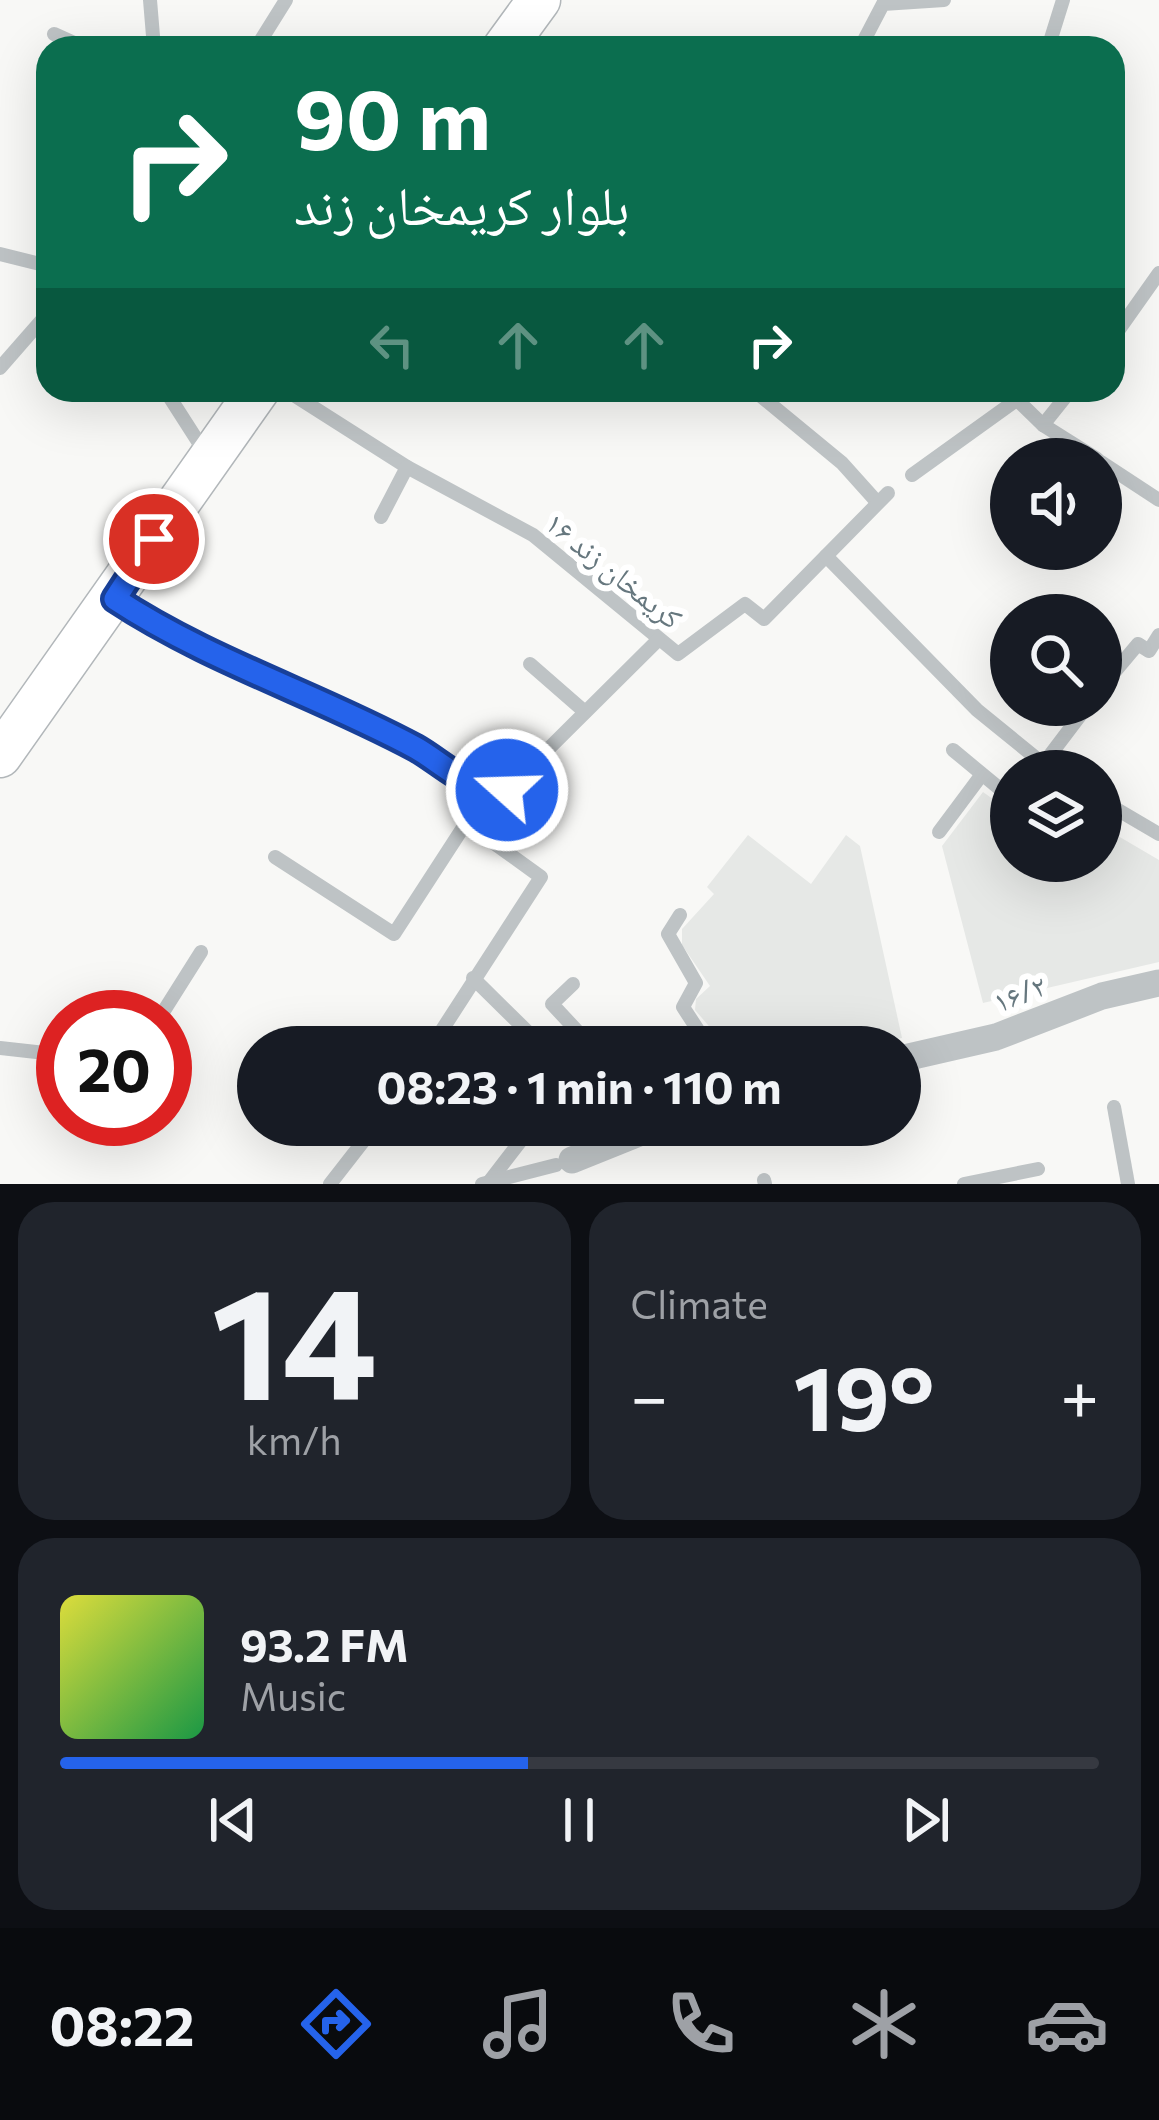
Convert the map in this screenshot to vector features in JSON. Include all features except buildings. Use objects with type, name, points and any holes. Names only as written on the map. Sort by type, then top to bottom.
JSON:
[{"type":"main road","points":[[513,36],[539,0]]},
{"type":"main road","points":[[0,757],[249,402]]},
{"type":"street","name":"۱۶/۲","points":[[921,1054],[996,1037],[1102,996],[1159,983]]},
{"type":"street","points":[[564,1162],[605,1146]]},
{"type":"lane","points":[[150,0],[153,36]]},
{"type":"lane","points":[[264,36],[286,0]]},
{"type":"lane","points":[[865,36],[880,2],[944,0]]},
{"type":"lane","points":[[1052,36],[1063,0]]},
{"type":"lane","points":[[54,34],[58,36]]},
{"type":"lane","points":[[0,254],[36,263]]},
{"type":"lane","points":[[1125,321],[1159,274]]},
{"type":"lane","points":[[0,368],[36,327]]},
{"type":"lane","points":[[173,402],[208,458]]},
{"type":"lane","name":"کریمخان زند ۱۶","points":[[305,402],[406,467],[533,535],[679,654],[745,604],[764,620],[826,556]]},
{"type":"lane","points":[[768,402],[883,497],[826,556],[1022,750]]},
{"type":"lane","points":[[912,475],[1003,402]]},
{"type":"lane","points":[[1018,402],[1064,438]]},
{"type":"lane","points":[[1043,425],[1061,402]]},
{"type":"lane","points":[[381,518],[406,467]]},
{"type":"lane","points":[[1122,475],[1159,500]]},
{"type":"lane","points":[[115,599],[158,628],[414,747],[496,793],[507,790],[658,640]]},
{"type":"lane","points":[[1122,663],[1138,644],[1149,651],[1159,634]]},
{"type":"lane","points":[[530,664],[585,712]]},
{"type":"lane","points":[[953,750],[990,784]]},
{"type":"lane","points":[[940,832],[980,777]]},
{"type":"lane","points":[[1122,812],[1159,834]]},
{"type":"lane","points":[[275,857],[394,934],[466,823],[541,877],[444,1026]]},
{"type":"lane","points":[[680,915],[668,934],[696,983],[683,1007],[695,1026]]},
{"type":"lane","points":[[177,990],[201,952]]},
{"type":"lane","points":[[473,978],[522,1026]]},
{"type":"lane","points":[[572,1026],[552,1004],[573,984]]},
{"type":"lane","points":[[0,1048],[36,1052]]},
{"type":"lane","points":[[1114,1107],[1128,1184]]},
{"type":"lane","points":[[330,1184],[360,1146]]},
{"type":"lane","points":[[485,1183],[516,1146]]},
{"type":"lane","points":[[485,1183],[564,1162]]},
{"type":"lane","points":[[964,1184],[1038,1169]]},
{"type":"shaded area","points":[[983,792],[990,797],[990,882],[1122,882],[1122,838],[1159,860],[1159,962],[983,1003],[942,846]]},
{"type":"shaded area","points":[[748,835],[811,884],[846,835],[860,846],[899,1026],[709,1026],[695,1010],[696,999],[710,986],[682,945],[682,929],[714,894],[707,887]]},
{"type":"route","points":[[154,539],[115,599],[158,628],[414,747],[485,789],[507,790]]}]
